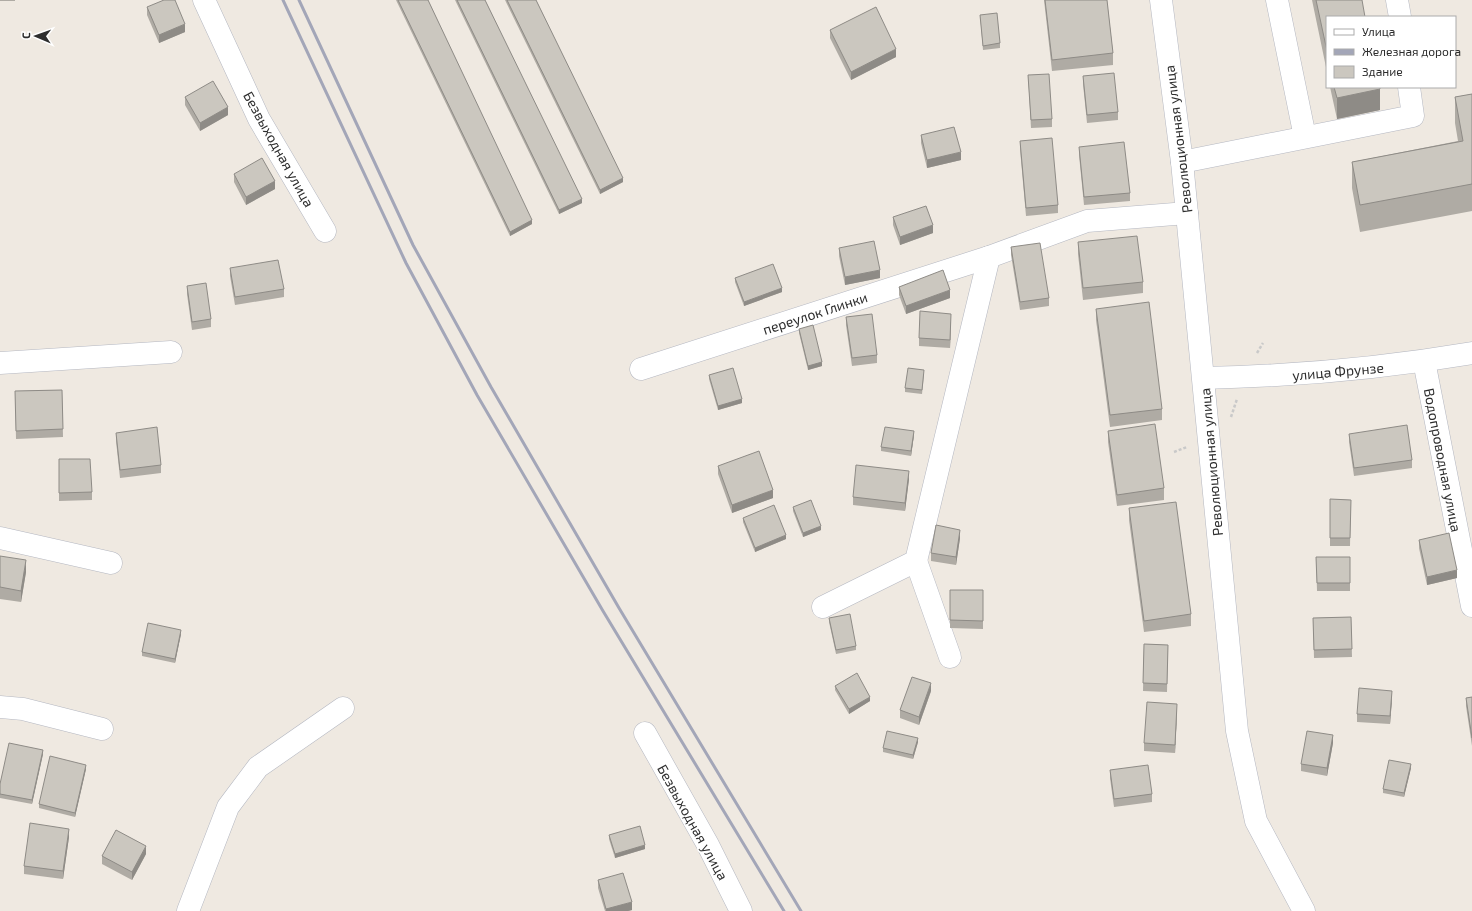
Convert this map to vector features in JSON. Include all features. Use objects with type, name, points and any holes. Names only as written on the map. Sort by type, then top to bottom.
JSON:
[{"type":"street","name":"Безвыходная улица","points":[[204,0],[259,119],[325,231]]},
{"type":"street","name":"Революционная улица","points":[[1161,0],[1182,162],[1237,731],[1256,821],[1304,911]]},
{"type":"street","points":[[1277,0],[1305,137]]},
{"type":"street","points":[[1397,0],[1400,16]]},
{"type":"street","points":[[1182,162],[1414,116],[1409,88]]},
{"type":"street","name":"переулок Глинки","points":[[640,370],[989,257],[1087,221],[1187,213]]},
{"type":"street","points":[[950,657],[916,561],[989,257]]},
{"type":"street","points":[[0,363],[171,352]]},
{"type":"street","name":"улица Фрунзе","points":[[1204,378],[1271,377],[1424,362],[1472,353]]},
{"type":"street","name":"Водопроводная улица","points":[[1424,362],[1472,606]]},
{"type":"street","points":[[0,538],[112,563]]},
{"type":"street","points":[[823,608],[916,561]]},
{"type":"street","points":[[0,707],[23,709],[102,729]]},
{"type":"street","points":[[188,911],[228,807],[245,784],[258,767],[343,708]]},
{"type":"street","name":"Безвыходная улица","points":[[645,733],[708,845],[741,911]]},
{"type":"path","points":[[1231,422],[1238,397]]},
{"type":"building","points":[[164,0],[175,0],[185,24],[159,35],[147,7]]},
{"type":"building","points":[[398,0],[428,0],[532,220],[510,232]]},
{"type":"building","points":[[457,0],[485,0],[582,199],[559,210]]},
{"type":"building","points":[[507,0],[536,0],[623,178],[600,190]]},
{"type":"building","points":[[1045,0],[1107,0],[1113,53],[1052,60]]},
{"type":"building","points":[[1316,0],[1362,0],[1365,16],[1326,16],[1326,46]]},
{"type":"building","points":[[876,7],[896,49],[851,72],[830,30]]},
{"type":"building","points":[[997,13],[1000,43],[983,46],[980,15]]},
{"type":"building","points":[[1114,73],[1118,112],[1087,115],[1083,76]]},
{"type":"building","points":[[1049,74],[1052,119],[1031,120],[1028,75]]},
{"type":"building","points":[[213,81],[228,107],[200,123],[185,97]]},
{"type":"building","points":[[1334,88],[1380,88],[1380,89],[1337,98]]},
{"type":"building","points":[[1472,94],[1472,184],[1360,205],[1352,162],[1463,141],[1455,97]]},
{"type":"building","points":[[954,127],[961,152],[927,160],[921,135]]},
{"type":"building","points":[[1052,138],[1058,205],[1026,208],[1020,141]]},
{"type":"building","points":[[1124,142],[1130,193],[1084,197],[1079,147]]},
{"type":"building","points":[[262,158],[275,181],[246,197],[234,174]]},
{"type":"building","points":[[926,206],[933,225],[900,237],[893,217]]},
{"type":"building","points":[[1137,236],[1143,282],[1083,288],[1078,242]]},
{"type":"building","points":[[874,241],[880,270],[845,277],[839,248]]},
{"type":"building","points":[[1040,243],[1049,298],[1020,302],[1011,247]]},
{"type":"building","points":[[278,260],[284,289],[235,297],[230,268]]},
{"type":"building","points":[[773,264],[782,288],[744,302],[735,278]]},
{"type":"building","points":[[943,270],[950,290],[906,306],[899,287]]},
{"type":"building","points":[[206,283],[211,319],[192,322],[187,286]]},
{"type":"building","points":[[1149,302],[1162,409],[1110,415],[1096,309]]},
{"type":"building","points":[[920,311],[951,314],[950,340],[919,338]]},
{"type":"building","points":[[872,314],[877,355],[852,358],[846,317]]},
{"type":"building","points":[[813,325],[822,362],[808,366],[799,329]]},
{"type":"building","points":[[733,368],[742,399],[718,406],[709,375]]},
{"type":"building","points":[[908,368],[924,370],[922,390],[905,388]]},
{"type":"building","points":[[62,390],[63,429],[16,431],[15,391]]},
{"type":"building","points":[[1155,424],[1164,488],[1117,495],[1108,431]]},
{"type":"building","points":[[1407,425],[1412,460],[1354,468],[1349,434]]},
{"type":"building","points":[[157,427],[161,465],[120,470],[116,433]]},
{"type":"building","points":[[885,427],[914,431],[911,451],[881,447]]},
{"type":"building","points":[[759,451],[773,490],[732,505],[718,466]]},
{"type":"building","points":[[59,459],[90,459],[92,492],[59,493]]},
{"type":"building","points":[[856,465],[909,471],[905,503],[853,497]]},
{"type":"building","points":[[1330,499],[1351,500],[1350,538],[1330,538]]},
{"type":"building","points":[[811,500],[821,526],[803,533],[793,507]]},
{"type":"building","points":[[1176,502],[1191,614],[1144,621],[1129,508]]},
{"type":"building","points":[[774,505],[786,535],[755,548],[743,518]]},
{"type":"building","points":[[936,525],[960,530],[956,557],[931,553]]},
{"type":"building","points":[[1449,533],[1457,570],[1427,577],[1419,540]]},
{"type":"building","points":[[0,556],[26,560],[21,591],[0,587]]},
{"type":"building","points":[[1316,557],[1350,557],[1350,583],[1317,583]]},
{"type":"building","points":[[950,590],[983,590],[983,621],[950,620]]},
{"type":"building","points":[[850,614],[856,646],[836,650],[829,618]]},
{"type":"building","points":[[1351,617],[1352,649],[1314,650],[1313,618]]},
{"type":"building","points":[[148,623],[181,630],[175,659],[142,652]]},
{"type":"building","points":[[1144,644],[1168,645],[1167,684],[1143,683]]},
{"type":"building","points":[[857,673],[870,697],[849,709],[835,686]]},
{"type":"building","points":[[912,677],[931,683],[919,717],[900,710]]},
{"type":"building","points":[[1359,688],[1392,691],[1390,716],[1357,714]]},
{"type":"building","points":[[1472,697],[1472,738],[1466,698]]},
{"type":"building","points":[[1147,702],[1177,704],[1175,745],[1144,743]]},
{"type":"building","points":[[887,731],[918,738],[913,755],[883,748]]},
{"type":"building","points":[[1307,731],[1333,735],[1327,768],[1301,764]]},
{"type":"building","points":[[9,743],[43,750],[32,800],[0,794],[0,784]]},
{"type":"building","points":[[50,756],[86,765],[75,813],[39,804]]},
{"type":"building","points":[[1389,760],[1411,764],[1404,793],[1383,789]]},
{"type":"building","points":[[1148,765],[1152,794],[1114,799],[1110,770]]},
{"type":"building","points":[[30,823],[69,829],[63,871],[24,866]]},
{"type":"building","points":[[640,826],[645,845],[615,854],[609,835]]},
{"type":"building","points":[[116,830],[146,846],[132,872],[102,856]]},
{"type":"building","points":[[623,873],[632,902],[606,909],[598,880]]},
{"type":"railway","points":[[283,0],[406,263],[477,395],[603,611],[784,911]]},
{"type":"railway","points":[[299,0],[413,245],[491,387],[619,608],[801,911]]}]
